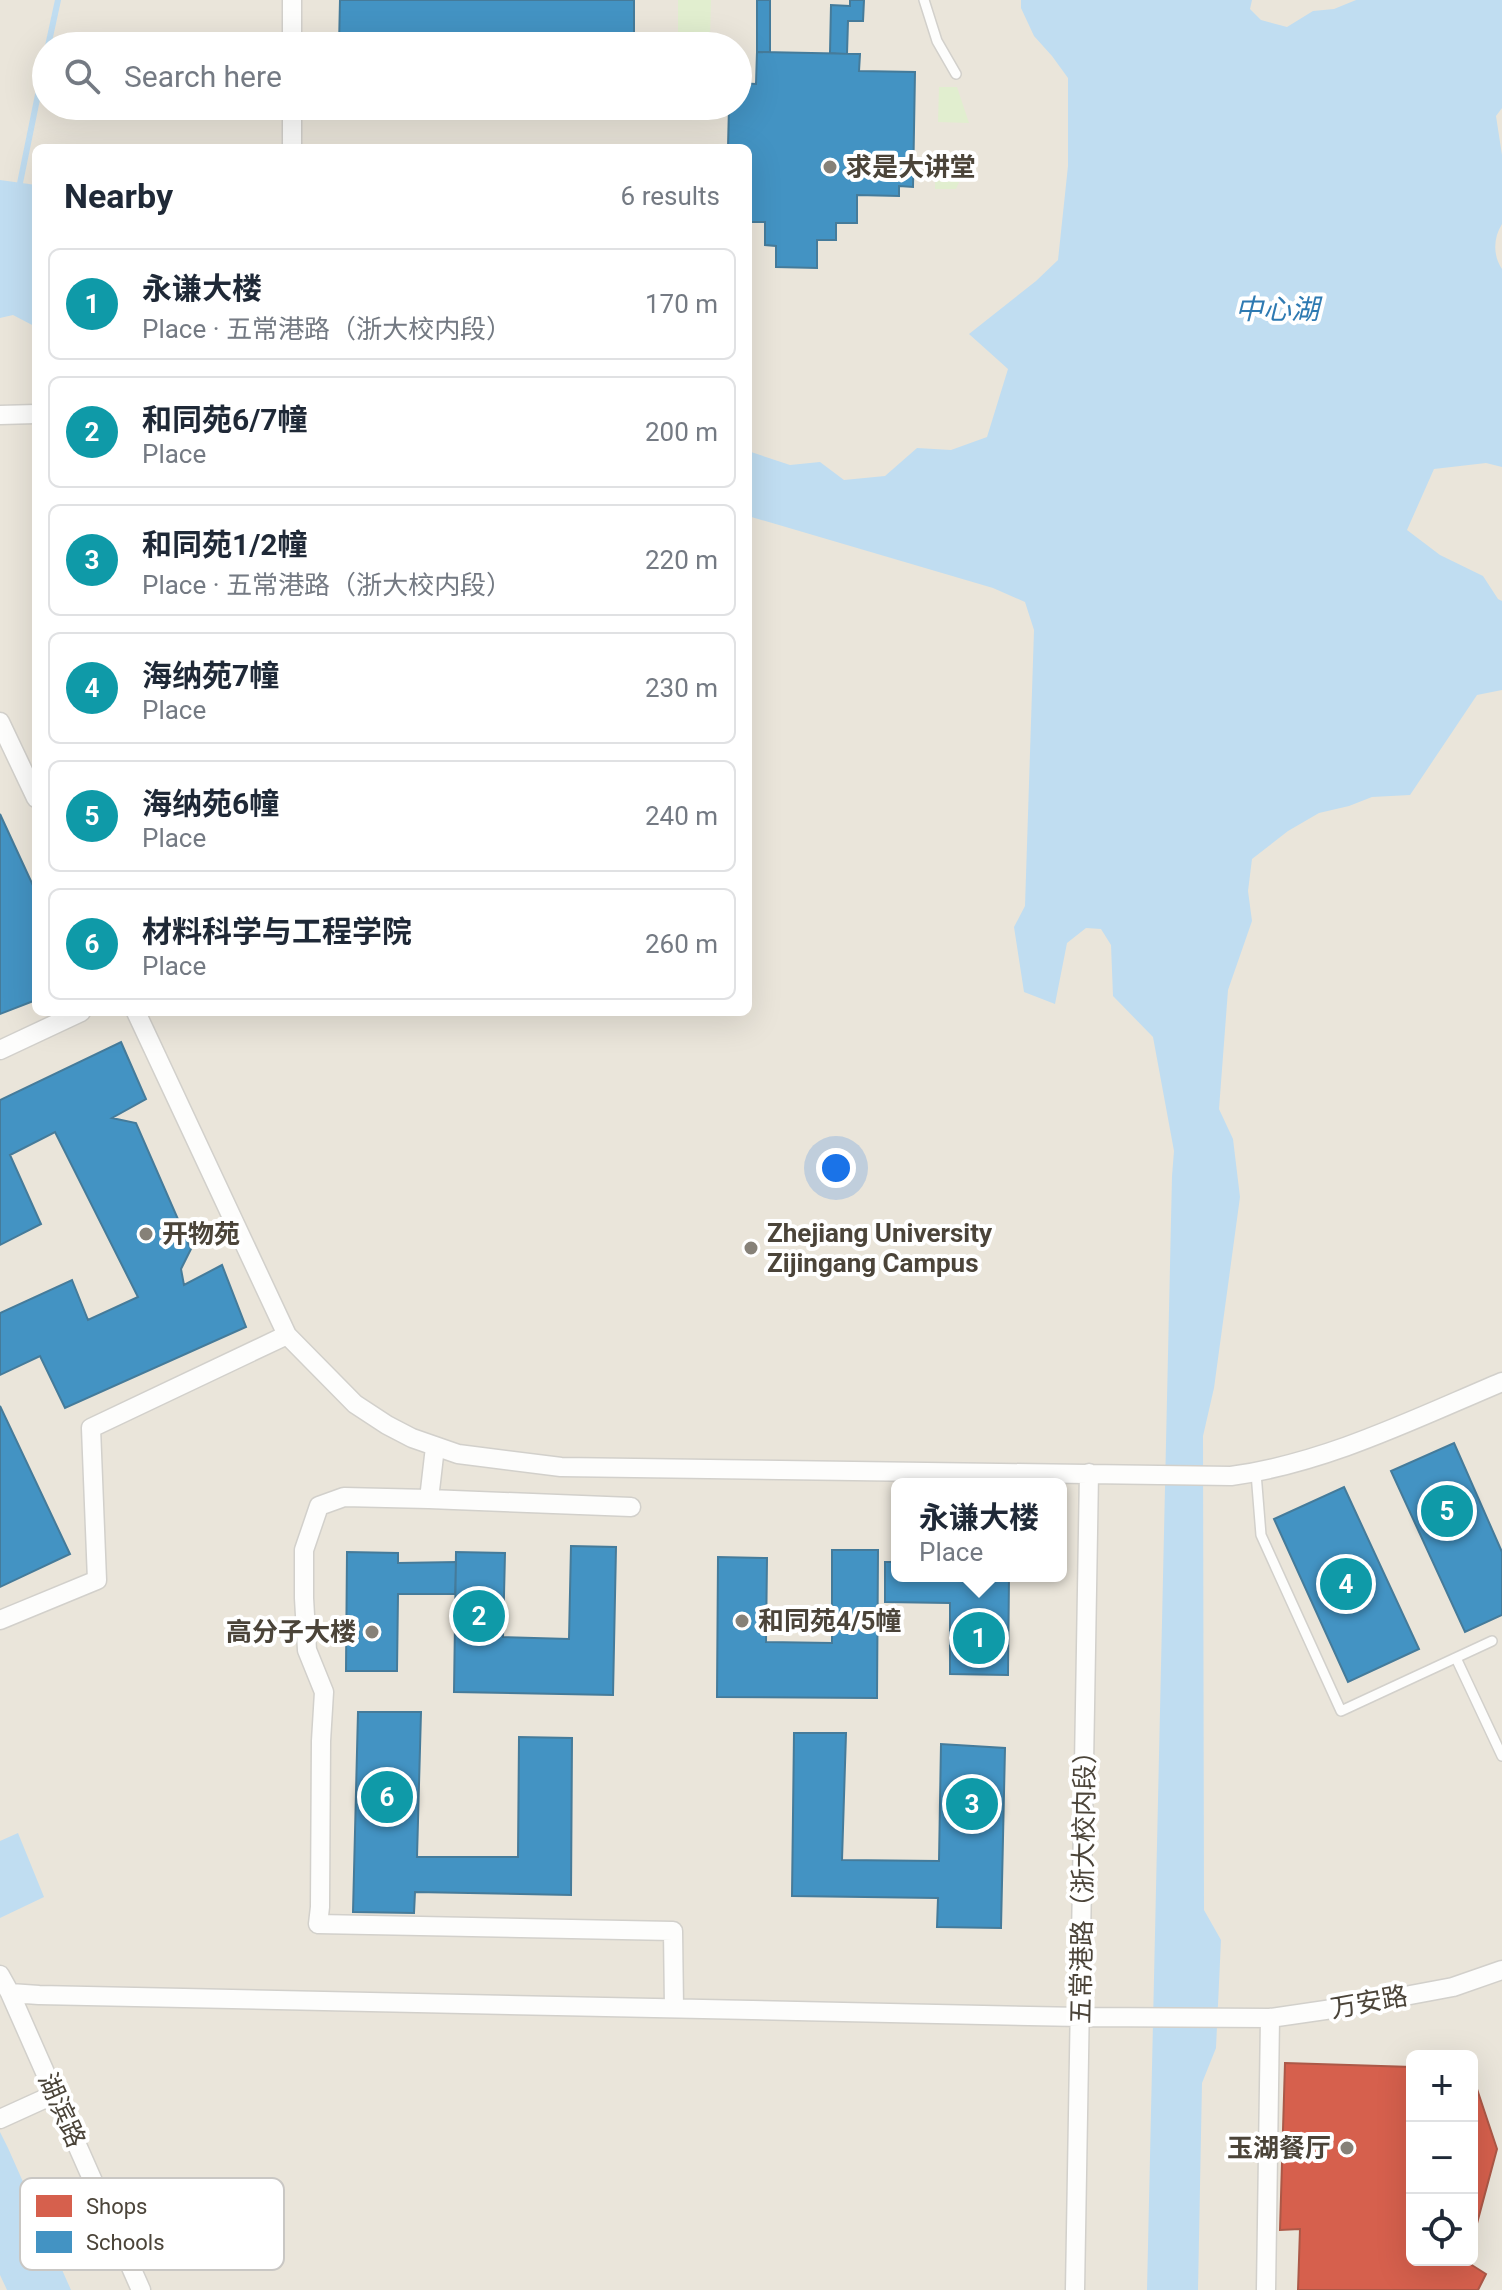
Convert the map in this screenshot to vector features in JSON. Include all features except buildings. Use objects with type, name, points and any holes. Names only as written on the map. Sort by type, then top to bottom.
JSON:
[{"type":"street","points":[[292,0],[292,32]]},
{"type":"street","points":[[292,120],[292,144]]},
{"type":"street","points":[[0,415],[32,414]]},
{"type":"street","points":[[0,722],[32,790]]},
{"type":"street","points":[[0,1050],[72,1016]]},
{"type":"street","points":[[138,1016],[287,1335],[355,1404],[387,1425],[458,1454],[561,1467],[1231,1476],[1256,1473],[1335,1452],[1502,1382]]},
{"type":"street","points":[[0,1620],[97,1580],[91,1428],[287,1335]]},
{"type":"street","points":[[429,1499],[435,1447]]},
{"type":"street","name":"五常港路（浙大校内段）","points":[[1075,2290],[1089,1473]]},
{"type":"street","points":[[10,1993],[674,2008],[673,1931],[318,1924],[324,1692],[307,1650],[304,1550],[319,1506],[344,1497],[631,1507]]},
{"type":"street","name":"万安路","points":[[674,2008],[1270,2018],[1453,1987],[1502,1970]]},
{"type":"street","name":"湖滨路","points":[[0,1975],[92,2178]]},
{"type":"street","points":[[1266,2290],[1270,2018]]},
{"type":"street","points":[[0,2119],[55,2094]]},
{"type":"street","name":"湖滨路","points":[[132,2270],[141,2290]]},
{"type":"lane","points":[[924,0],[937,41],[956,74]]},
{"type":"lane","points":[[1256,1473],[1261,1535],[1341,1711],[1492,1641]]},
{"type":"lane","points":[[1456,1658],[1502,1756]]},
{"type":"shaded area","name":"Zhejiang University Zijingang Campus","points":[[0,0],[1502,0],[1502,2290],[0,2290]]},
{"type":"green space","points":[[678,0],[711,0],[710,32],[678,32]]},
{"type":"green space","points":[[939,87],[957,87],[969,123],[938,122]]},
{"type":"green space","points":[[936,154],[971,155],[956,189],[935,189]]},
{"type":"water","name":"中心湖","points":[[1021,0],[1252,0],[1250,9],[1261,20],[1287,27],[1313,11],[1334,9],[1356,0],[1502,0],[1502,108],[1496,116],[1502,155],[1502,224],[1495,247],[1502,269],[1502,467],[1486,463],[1434,469],[1407,530],[1440,555],[1483,576],[1502,601],[1502,690],[1477,695],[1410,795],[1372,797],[1319,813],[1288,831],[1252,859],[1248,891],[1252,921],[1228,990],[1219,1109],[1233,1139],[1240,1197],[1214,1388],[1203,1436],[1204,1910],[1221,1940],[1216,2048],[1202,2083],[1198,2290],[1147,2290],[1174,1151],[1153,1037],[1113,996],[1111,945],[1101,929],[1086,928],[1067,943],[1055,1004],[1024,992],[1014,927],[1025,906],[1034,630],[1025,602],[993,588],[752,517],[752,452],[790,465],[820,462],[844,480],[885,476],[917,448],[951,450],[987,437],[1008,369],[969,334],[1058,260],[1068,166],[1068,78],[1034,36],[1021,8]]},
{"type":"water","points":[[0,180],[32,184],[32,325],[13,315],[0,318]]},
{"type":"water","points":[[18,1833],[44,1897],[0,1918],[0,1841]]},
{"type":"water","points":[[0,2132],[21,2178],[20,2270],[62,2270],[71,2290],[7,2290],[0,2275]]},
{"type":"waterway","points":[[51,32],[58,0]]},
{"type":"waterway","points":[[19,188],[33,120]]},
{"type":"place","name":"求是大讲堂","points":[[830,167]]},
{"type":"place","name":"开物苑","points":[[146,1234]]},
{"type":"place","name":"Zhejiang University Zijingang Campus","points":[[751,1248]]},
{"type":"place","name":"海纳苑6幢","points":[[1447,1511]]},
{"type":"place","name":"海纳苑7幢","points":[[1346,1584]]},
{"type":"place","name":"和同苑6/7幢","points":[[479,1616]]},
{"type":"place","name":"和同苑4/5幢","points":[[742,1621]]},
{"type":"place","name":"高分子大楼","points":[[372,1632]]},
{"type":"place","name":"永谦大楼","points":[[979,1638]]},
{"type":"place","name":"材料科学与工程学院","points":[[387,1797]]},
{"type":"place","name":"和同苑1/2幢","points":[[972,1804]]},
{"type":"place","name":"玉湖餐厅","points":[[1347,2148]]}]
